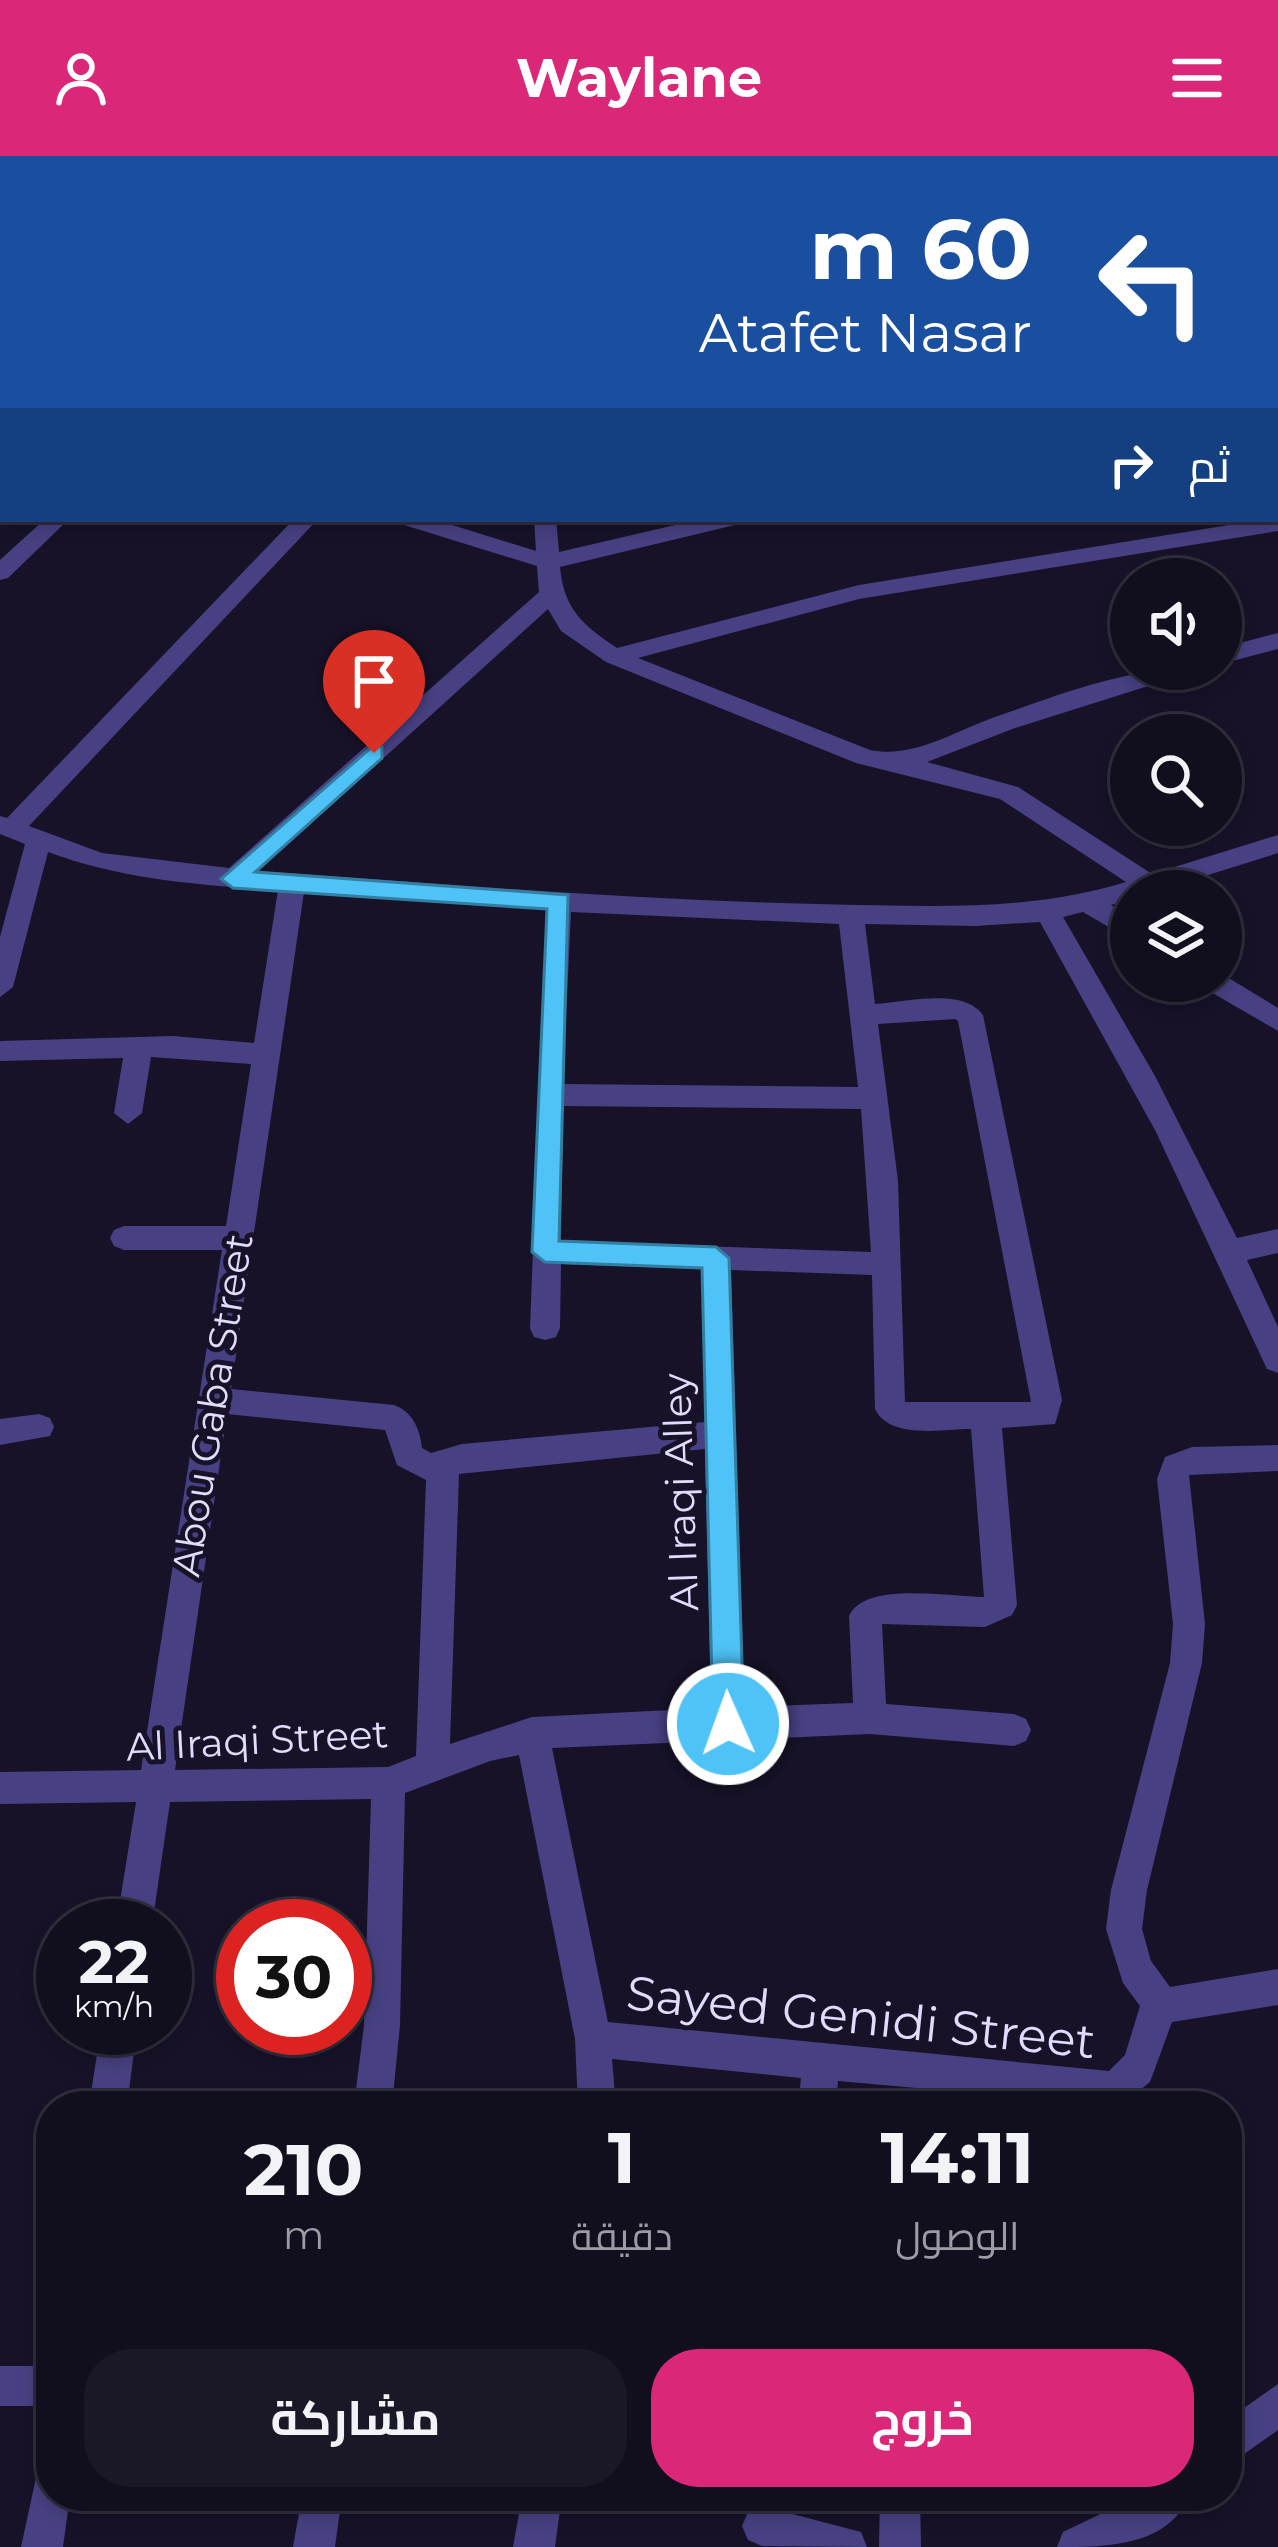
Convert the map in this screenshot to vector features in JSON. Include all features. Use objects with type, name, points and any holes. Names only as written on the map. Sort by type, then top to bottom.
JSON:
[{"type":"street","points":[[0,573],[55,522]]},
{"type":"street","points":[[304,522],[5,828],[99,861],[233,879],[559,901],[851,918],[1046,911],[1110,895]]},
{"type":"street","points":[[419,522],[549,562],[718,522]]},
{"type":"street","points":[[545,522],[551,594],[569,626],[614,657],[892,766],[949,774],[1009,793],[1127,870]]},
{"type":"street","points":[[614,657],[677,635],[795,608],[1002,568],[1278,524]]},
{"type":"street","points":[[233,879],[551,594]]},
{"type":"street","points":[[1242,650],[1278,641]]},
{"type":"street","points":[[892,766],[1006,722],[1110,689]]},
{"type":"street","points":[[0,988],[38,842]]},
{"type":"street","points":[[1194,870],[1278,844]]},
{"type":"street","name":"Abou Gaba Street","points":[[138,1899],[292,884]]},
{"type":"street","points":[[544,1328],[548,1095],[559,901]]},
{"type":"street","points":[[1086,902],[1110,917]]},
{"type":"street","points":[[1046,911],[1111,1015],[1172,1127],[1278,1360]]},
{"type":"street","points":[[851,918],[875,1098],[886,1264],[888,1403],[894,1415],[1035,1417],[1049,1408],[970,1015],[958,1009],[865,1015]]},
{"type":"street","points":[[1242,999],[1278,1022]]},
{"type":"street","points":[[0,1051],[139,1046],[266,1055]]},
{"type":"street","points":[[128,1113],[139,1046]]},
{"type":"street","points":[[548,1095],[875,1098]]},
{"type":"street","points":[[124,1238],[237,1238]]},
{"type":"street","points":[[1229,1252],[1278,1241]]},
{"type":"street","points":[[545,1252],[886,1264]]},
{"type":"street","name":"Al Iraqi Alley","points":[[716,1258],[728,1724]]},
{"type":"street","points":[[212,1400],[386,1416],[400,1422],[408,1456],[428,1467],[446,1466],[463,1457],[721,1434]]},
{"type":"street","points":[[870,1718],[865,1616],[874,1609],[985,1612],[1001,1605],[986,1418]]},
{"type":"street","points":[[0,1432],[39,1427]]},
{"type":"street","points":[[1278,1458],[1192,1460],[1176,1467],[1173,1479],[1190,1624],[1186,1663],[1129,1890],[1124,1929],[1136,1970],[1162,2006],[1278,1987]]},
{"type":"street","points":[[433,1766],[440,1486],[446,1466]]},
{"type":"street","name":"Al Iraqi Street","points":[[0,1788],[388,1783],[532,1733],[870,1718],[1014,1730]]},
{"type":"street","points":[[532,1733],[593,2039],[596,2091]]},
{"type":"street","points":[[375,2091],[382,2024],[388,1783]]},
{"type":"street","name":"Sayed Genidi Street","points":[[1137,2091],[1149,2020],[1162,2006]]},
{"type":"street","name":"Sayed Genidi Street","points":[[593,2039],[1126,2091]]},
{"type":"street","points":[[110,2091],[115,2055]]},
{"type":"street","points":[[818,2091],[821,2062]]},
{"type":"street","points":[[0,2386],[36,2386]]},
{"type":"street","points":[[1242,2434],[1278,2404]]},
{"type":"street","points":[[42,2547],[47,2511]]},
{"type":"street","points":[[314,2547],[320,2511]]},
{"type":"street","points":[[534,2547],[540,2511]]},
{"type":"street","points":[[900,2511],[900,2547]]},
{"type":"street","points":[[1094,2544],[1152,2511]]},
{"type":"street","points":[[762,2526],[846,2547]]},
{"type":"route","points":[[374,753],[233,879],[559,901],[545,1252],[716,1258],[728,1724]]}]
